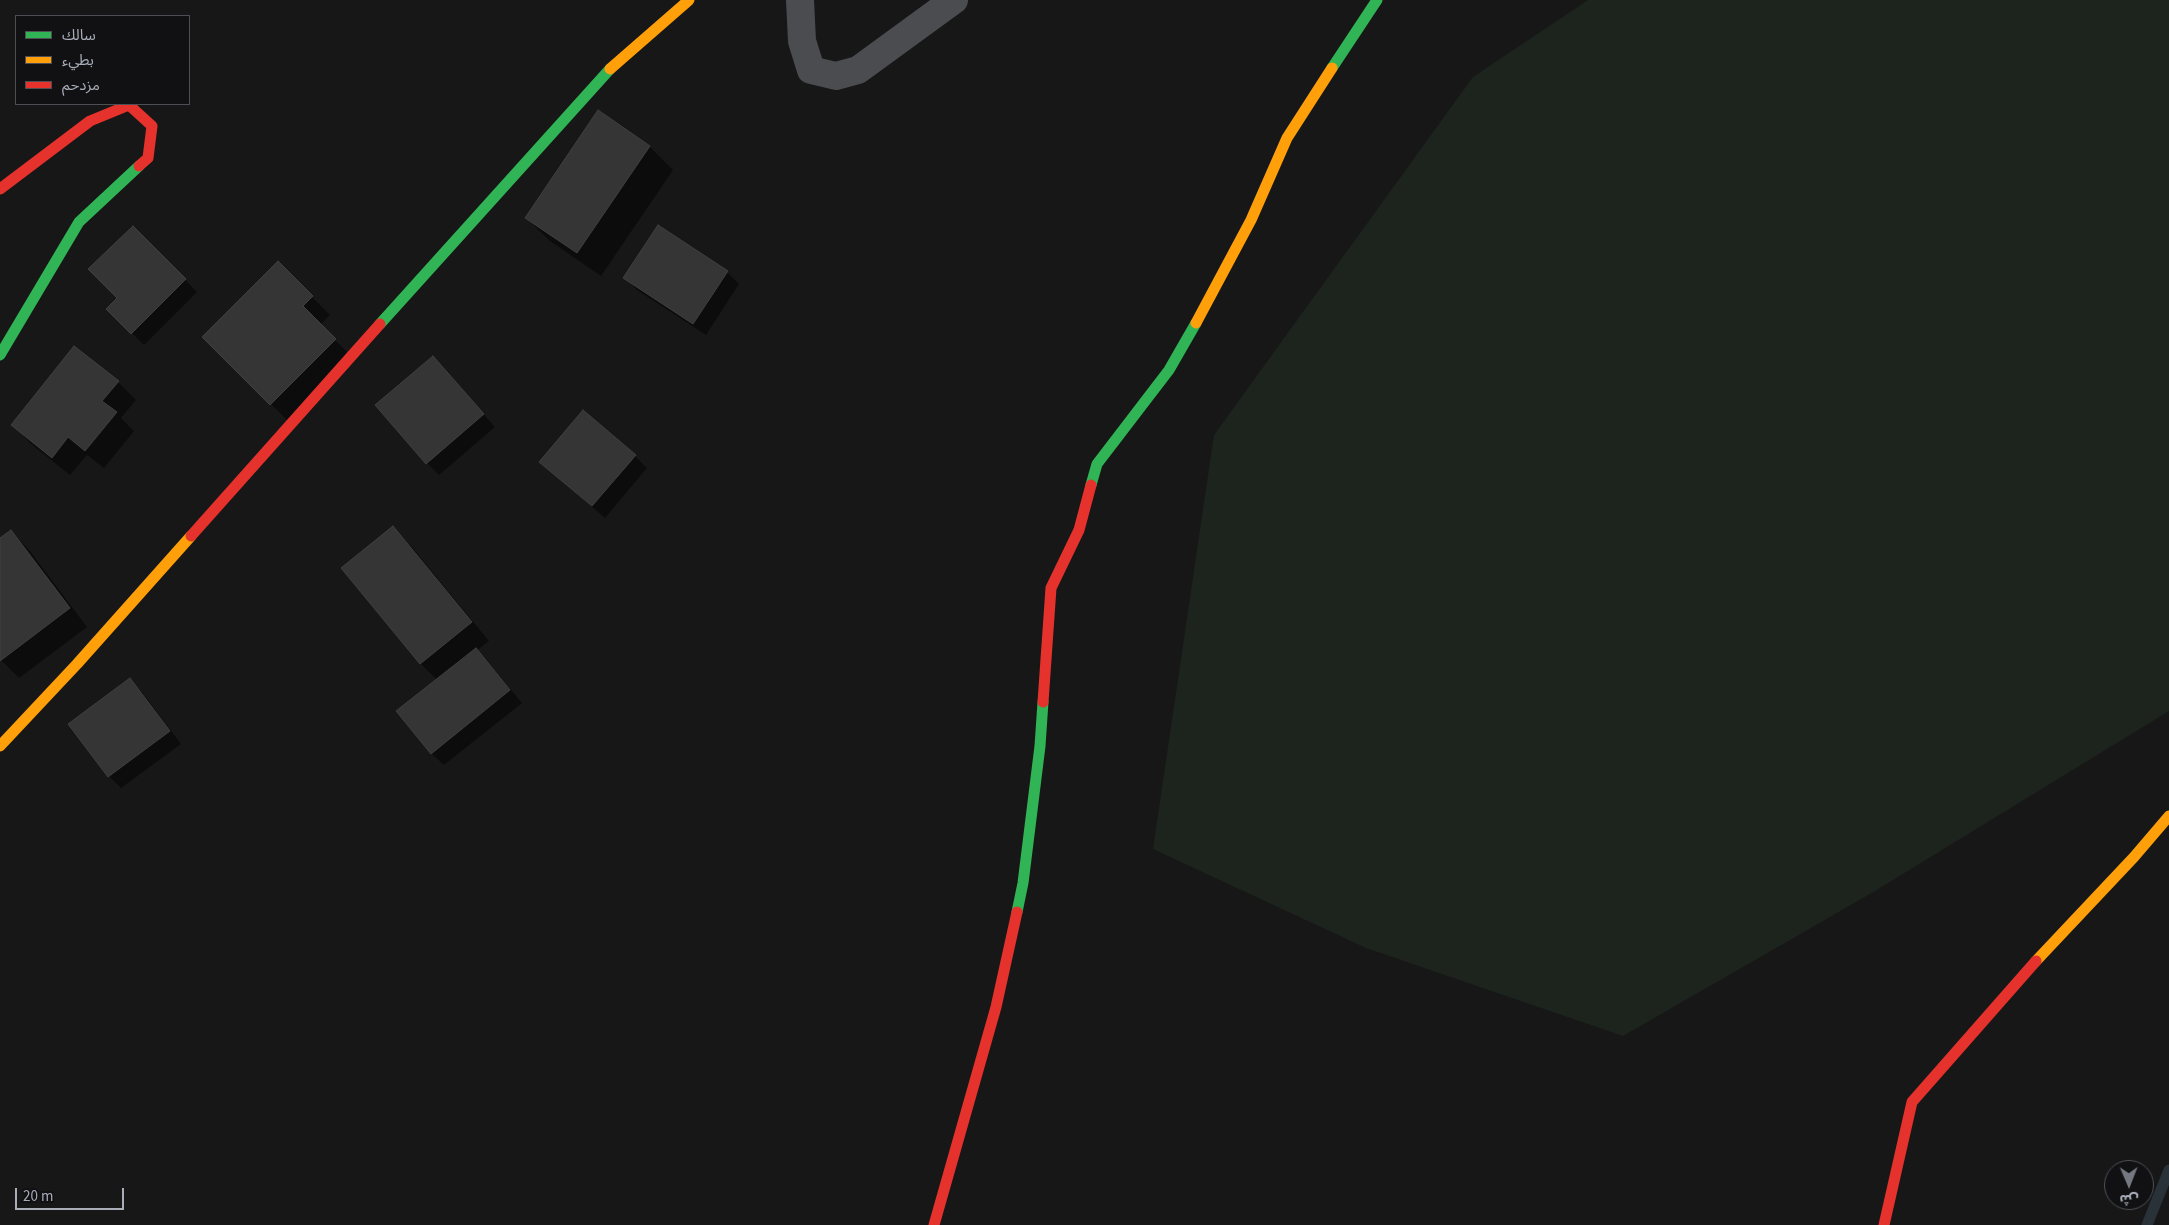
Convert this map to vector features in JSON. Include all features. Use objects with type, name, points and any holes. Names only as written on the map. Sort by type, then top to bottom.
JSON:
[{"type":"street","points":[[0,746],[77,664],[608,70],[689,0]]},
{"type":"street","points":[[800,0],[802,41],[811,70],[836,76],[858,70],[954,0]]},
{"type":"street","points":[[934,1225],[996,1007],[1023,883],[1040,746],[1051,588],[1079,530],[1097,464],[1169,370],[1213,293],[1251,220],[1287,138],[1377,0]]},
{"type":"street","points":[[0,189],[90,121],[130,105],[152,126],[148,158],[79,222],[0,355]]},
{"type":"street","points":[[1884,1225],[1912,1102],[2014,984],[2134,857],[2169,816]]},
{"type":"shaded area","points":[[1588,0],[2169,0],[2169,711],[1875,891],[1623,1036],[1366,948],[1153,849],[1214,435],[1473,77]]},
{"type":"building","points":[[598,110],[650,146],[577,253],[525,218]]},
{"type":"building","points":[[658,225],[728,271],[693,324],[623,278]]},
{"type":"building","points":[[133,226],[186,279],[131,334],[106,309],[117,298],[88,269]]},
{"type":"building","points":[[278,261],[313,296],[303,306],[336,339],[270,405],[202,337]]},
{"type":"building","points":[[74,346],[119,381],[102,401],[117,412],[85,451],[68,437],[52,458],[11,425]]},
{"type":"building","points":[[433,356],[484,414],[426,464],[375,405]]},
{"type":"building","points":[[583,410],[636,455],[592,506],[539,462]]},
{"type":"building","points":[[393,526],[472,622],[420,664],[341,568]]},
{"type":"building","points":[[11,530],[70,608],[0,661],[0,538]]},
{"type":"building","points":[[476,648],[510,690],[431,754],[396,711]]},
{"type":"building","points":[[130,678],[170,731],[108,777],[68,724]]},
{"type":"waterway","points":[[2147,1225],[2169,1170]]},
{"type":"traffic: fast","points":[[1332,68],[1377,0]]},
{"type":"traffic: fast","points":[[380,324],[610,69]]},
{"type":"traffic: fast","points":[[0,355],[79,222],[139,166]]},
{"type":"traffic: fast","points":[[1091,485],[1097,464],[1169,370],[1196,323]]},
{"type":"traffic: fast","points":[[1017,912],[1023,883],[1040,746],[1043,702]]},
{"type":"traffic: slow","points":[[610,69],[689,0]]},
{"type":"traffic: slow","points":[[1196,323],[1251,220],[1287,138],[1332,68]]},
{"type":"traffic: slow","points":[[0,746],[77,664],[191,536]]},
{"type":"traffic: slow","points":[[2036,961],[2134,857],[2169,816]]},
{"type":"traffic: jam","points":[[0,189],[90,121],[129,105],[152,126],[148,158],[139,166]]},
{"type":"traffic: jam","points":[[191,536],[380,324]]},
{"type":"traffic: jam","points":[[1043,702],[1051,588],[1079,530],[1091,485]]},
{"type":"traffic: jam","points":[[934,1225],[996,1007],[1017,912]]},
{"type":"traffic: jam","points":[[1884,1225],[1912,1102],[2036,961]]}]
